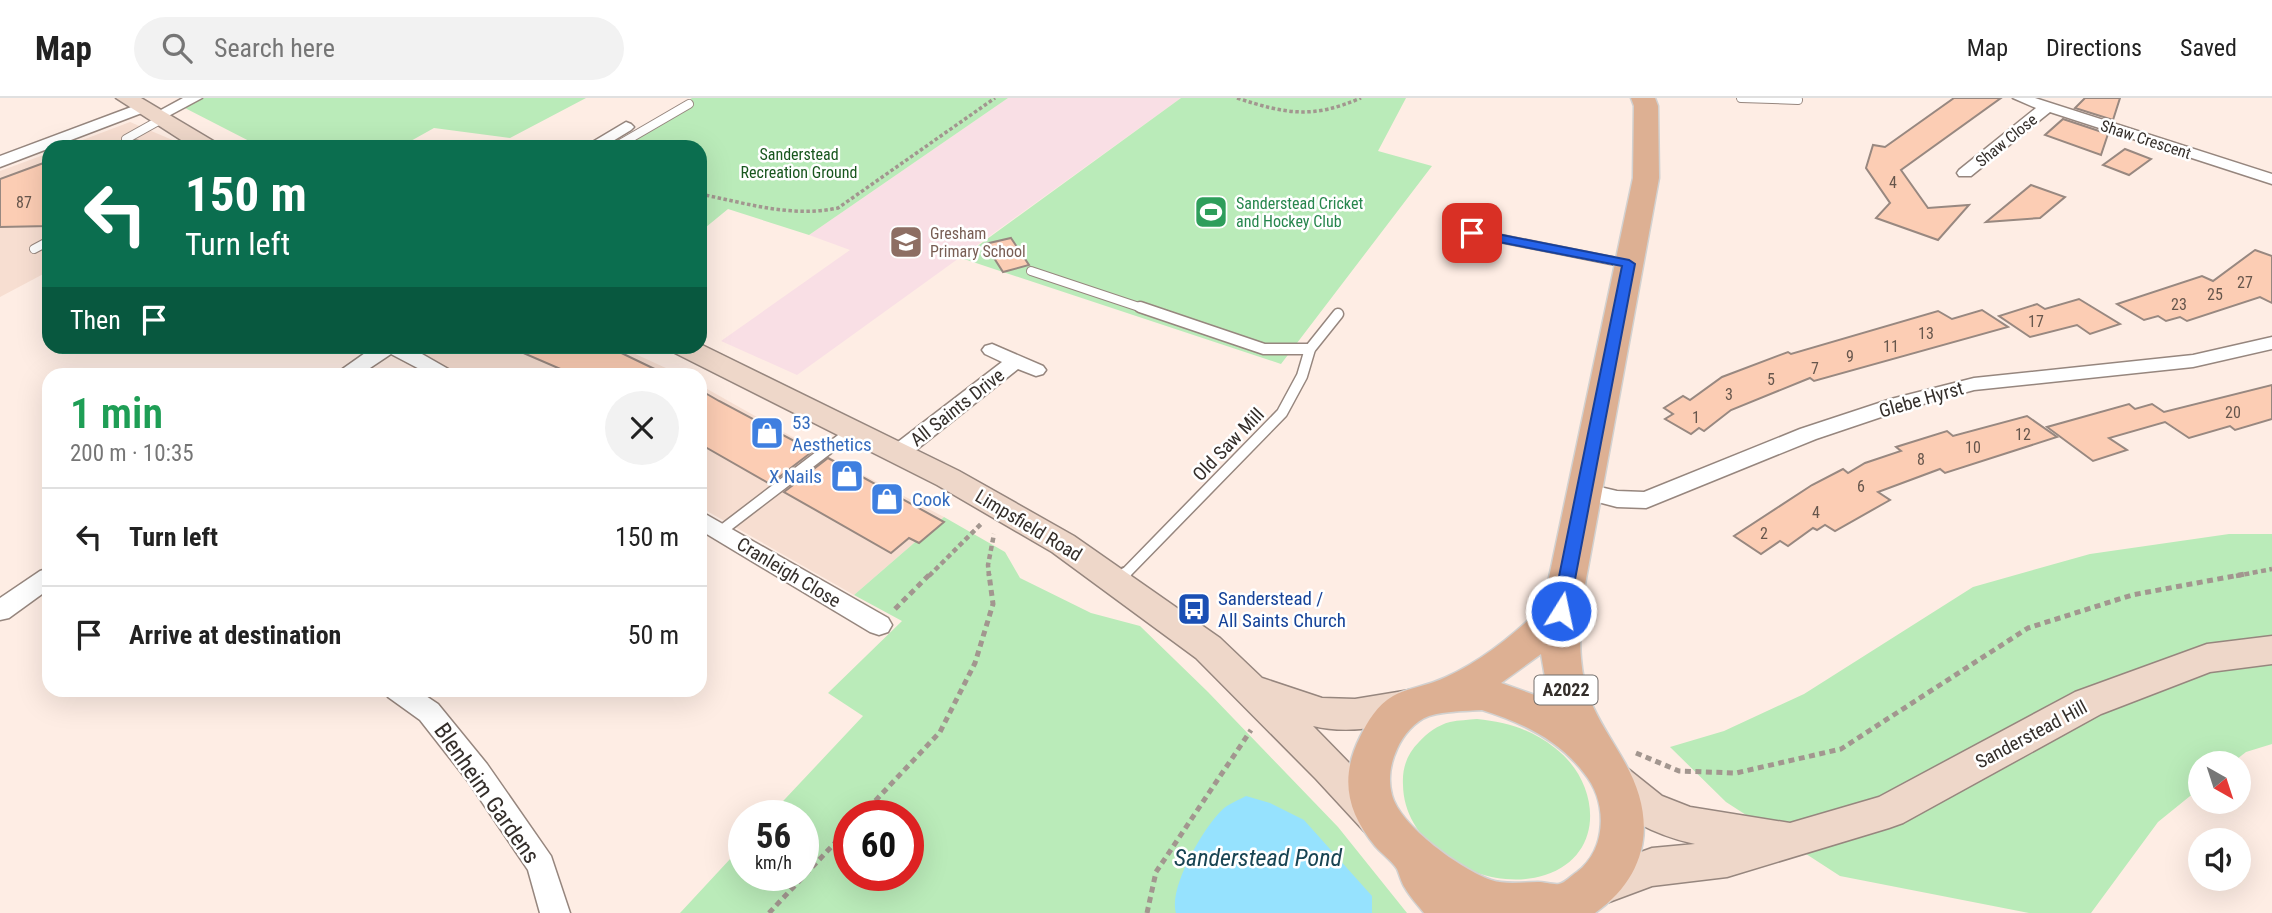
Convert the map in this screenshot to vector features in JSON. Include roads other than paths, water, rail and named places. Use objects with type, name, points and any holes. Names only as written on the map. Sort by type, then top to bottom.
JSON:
[{"type":"main road","name":"A2022","points":[[1613,763],[1572,710],[1562,679],[1559,654],[1561,611],[1646,178],[1646,106],[1643,98]]},
{"type":"main road","points":[[146,111],[193,140]]},
{"type":"main road","name":"Limpsfield Road","points":[[699,354],[999,506],[1118,581],[1208,648],[1330,767],[1390,834]]},
{"type":"main road","name":"A2022","points":[[1430,700],[1510,660],[1534,640],[1561,611]]},
{"type":"main road","name":"Sanderstead Hill","points":[[1572,903],[1652,867],[1727,859],[1889,811],[2088,703],[2207,658],[2272,650]]},
{"type":"main road","name":"Limpsfield Road","points":[[1253,694],[1318,714],[1352,716],[1430,700]]},
{"type":"main road","points":[[1390,834],[1449,882],[1482,897],[1503,904],[1572,903],[1607,873],[1617,857],[1622,834],[1613,763],[1562,727],[1522,706],[1482,694],[1430,700],[1400,713],[1370,757],[1367,778],[1390,834],[1453,913]]},
{"type":"main road","name":"Sanderstead Hill","points":[[1613,763],[1639,802],[1663,816],[1695,826],[1797,840]]},
{"type":"street","points":[[55,140],[195,98]]},
{"type":"street","name":"Shaw Crescent","points":[[2020,98],[2272,180]]},
{"type":"street","name":"Shaw Close","points":[[1965,173],[2047,107]]},
{"type":"street","points":[[604,140],[626,127]]},
{"type":"street","points":[[0,162],[42,144]]},
{"type":"street","name":"Glebe Hyrst","points":[[1583,491],[1617,499],[1646,500],[1808,434],[1908,401],[1974,384],[2193,361],[2272,343]]},
{"type":"street","name":"All Saints Drive","points":[[992,350],[1036,370]]},
{"type":"street","points":[[357,368],[379,354]]},
{"type":"street","points":[[406,354],[432,368]]},
{"type":"street","name":"All Saints Drive","points":[[898,453],[1016,361]]},
{"type":"street","name":"Cranleigh Close","points":[[710,525],[879,625]]},
{"type":"street","points":[[0,611],[42,583]]},
{"type":"street","name":"Blenheim Gardens","points":[[407,697],[429,712],[477,772],[541,865],[555,913]]},
{"type":"lane","points":[[1741,98],[1798,100]]},
{"type":"lane","points":[[627,140],[689,104]]},
{"type":"lane","points":[[126,140],[146,111]]},
{"type":"lane","points":[[1468,232],[1629,264]]},
{"type":"lane","points":[[34,249],[42,245]]},
{"type":"lane","points":[[1031,271],[1265,349],[1310,349]]},
{"type":"lane","name":"Old Saw Mill","points":[[1118,581],[1282,413],[1302,376],[1310,349],[1338,314]]},
{"type":"lane","points":[[710,525],[853,430]]},
{"type":"water","name":"Sanderstead Pond","points":[[1246,796],[1270,803],[1304,820],[1372,896],[1372,913],[1176,913],[1177,889],[1197,843],[1222,810]]},
{"type":"place","name":"Sanderstead Cricket and Hockey Club","points":[[1211,212]]},
{"type":"place","name":"Gresham Primary School","points":[[906,242]]},
{"type":"place","name":"53 Aesthetics","points":[[767,433]]},
{"type":"place","name":"X Nails","points":[[847,476]]},
{"type":"place","name":"Cook","points":[[887,499]]},
{"type":"place","name":"Sanderstead / All Saints Church","points":[[1194,609]]},
{"type":"park label","name":"Sanderstead Recreation Ground","points":[[799,163]]}]
